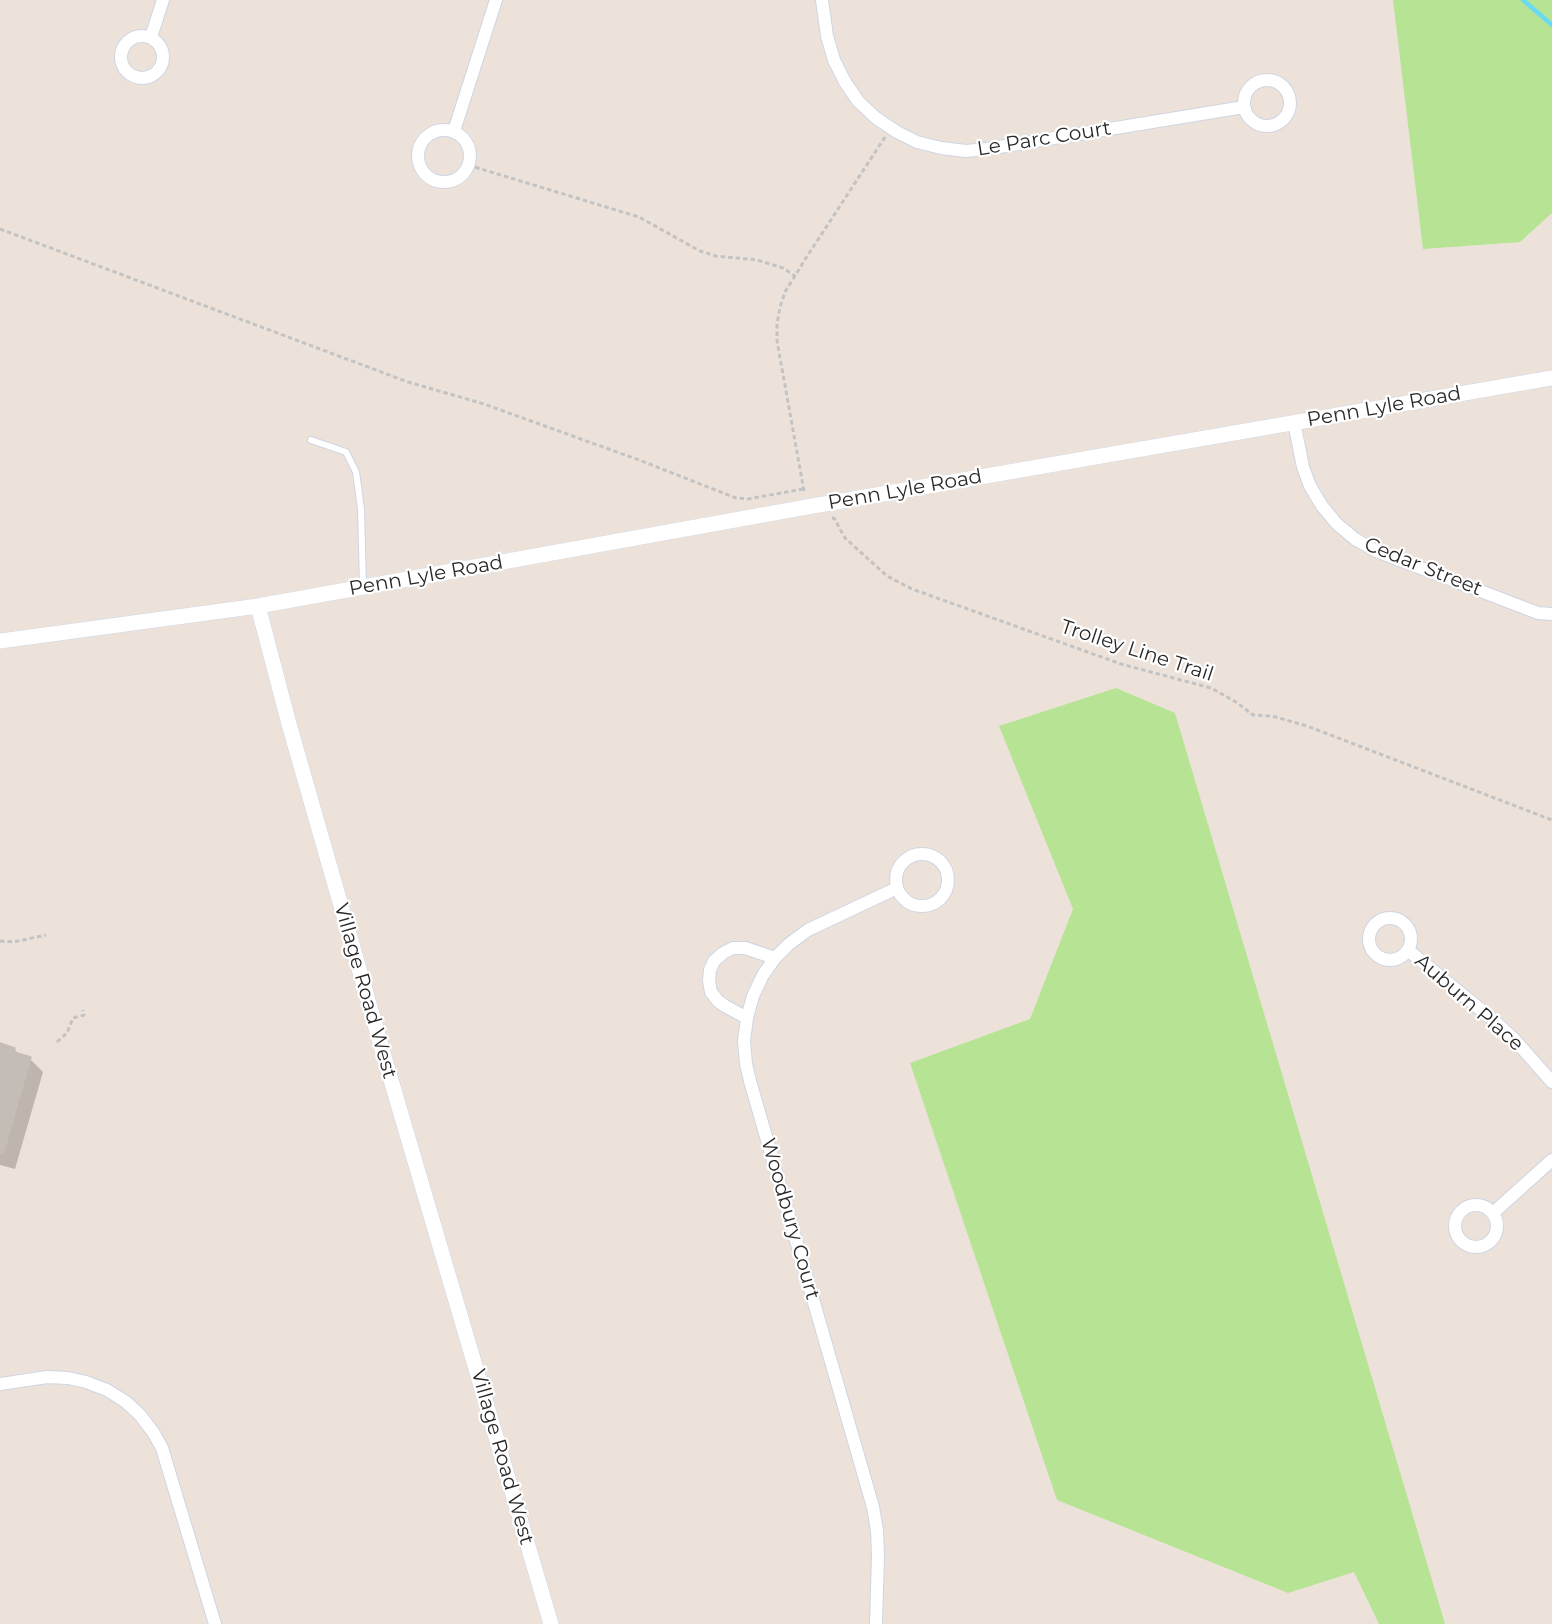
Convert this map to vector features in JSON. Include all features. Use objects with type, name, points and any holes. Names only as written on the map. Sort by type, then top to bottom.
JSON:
[{"type":"street","points":[[151,37],[163,0]]},
{"type":"street","points":[[454,131],[496,0]]},
{"type":"street","name":"Le Parc Court","points":[[822,0],[827,36],[834,60],[845,82],[858,101],[876,118],[917,142],[941,148],[977,150],[1244,107]]},
{"type":"street","points":[[435,131],[454,131],[467,144],[470,157],[468,165],[461,176],[452,181],[442,182],[428,177],[421,169],[418,151],[426,137],[435,131]]},
{"type":"street","name":"Penn Lyle Road","points":[[258,606],[807,507],[1552,378]]},
{"type":"street","name":"Cedar Street","points":[[1294,422],[1304,467],[1311,486],[1322,506],[1354,539],[1376,551],[1527,609],[1552,614]]},
{"type":"street","points":[[0,641],[258,606]]},
{"type":"street","name":"Village Road West","points":[[258,606],[289,724],[383,1052],[551,1624]]},
{"type":"street","points":[[915,854],[931,855],[940,860],[948,874],[946,891],[941,898],[931,904],[917,906],[902,896],[897,888],[897,873],[901,865],[915,854]]},
{"type":"street","name":"Woodbury Court","points":[[876,1624],[878,1556],[873,1508],[750,1081],[744,1041],[747,1018],[758,986],[776,958],[789,944],[808,930],[897,888]]},
{"type":"street","points":[[747,1018],[717,1001],[711,992],[710,970],[714,961],[723,952],[733,948],[745,948],[776,958]]},
{"type":"street","name":"Auburn Place","points":[[1409,951],[1514,1039],[1552,1082]]},
{"type":"street","points":[[1493,1213],[1552,1160]]},
{"type":"street","points":[[0,1384],[47,1377],[68,1378],[107,1390],[126,1402],[140,1415],[153,1431],[162,1448],[215,1624]]},
{"type":"lane","points":[[311,440],[346,452],[356,472],[361,509],[363,587]]},
{"type":"path","points":[[0,229],[408,382],[484,404],[736,498],[748,499],[803,489],[777,341],[780,307],[785,292],[891,128]]},
{"type":"path","points":[[468,165],[639,217],[686,244],[716,256],[757,260],[783,268],[795,276]]},
{"type":"path","name":"Trolley Line Trail","points":[[834,518],[845,538],[887,576],[912,589],[1121,664],[1211,688],[1253,715],[1272,716],[1307,726],[1552,819]]},
{"type":"path","points":[[0,941],[14,942],[46,935]]},
{"type":"path","points":[[57,1042],[67,1033],[73,1018],[84,1015],[83,1010]]},
{"type":"green space","points":[[1393,0],[1552,0],[1552,213],[1520,242],[1423,249]]},
{"type":"green space","points":[[1116,688],[1175,713],[1445,1624],[1379,1624],[1354,1572],[1288,1593],[1057,1500],[910,1063],[1030,1019],[1073,909],[999,726]]},
{"type":"building","points":[[0,1043],[15,1048],[14,1052],[31,1057],[3,1154],[0,1153]]},
{"type":"waterway","points":[[1523,0],[1552,25]]}]
